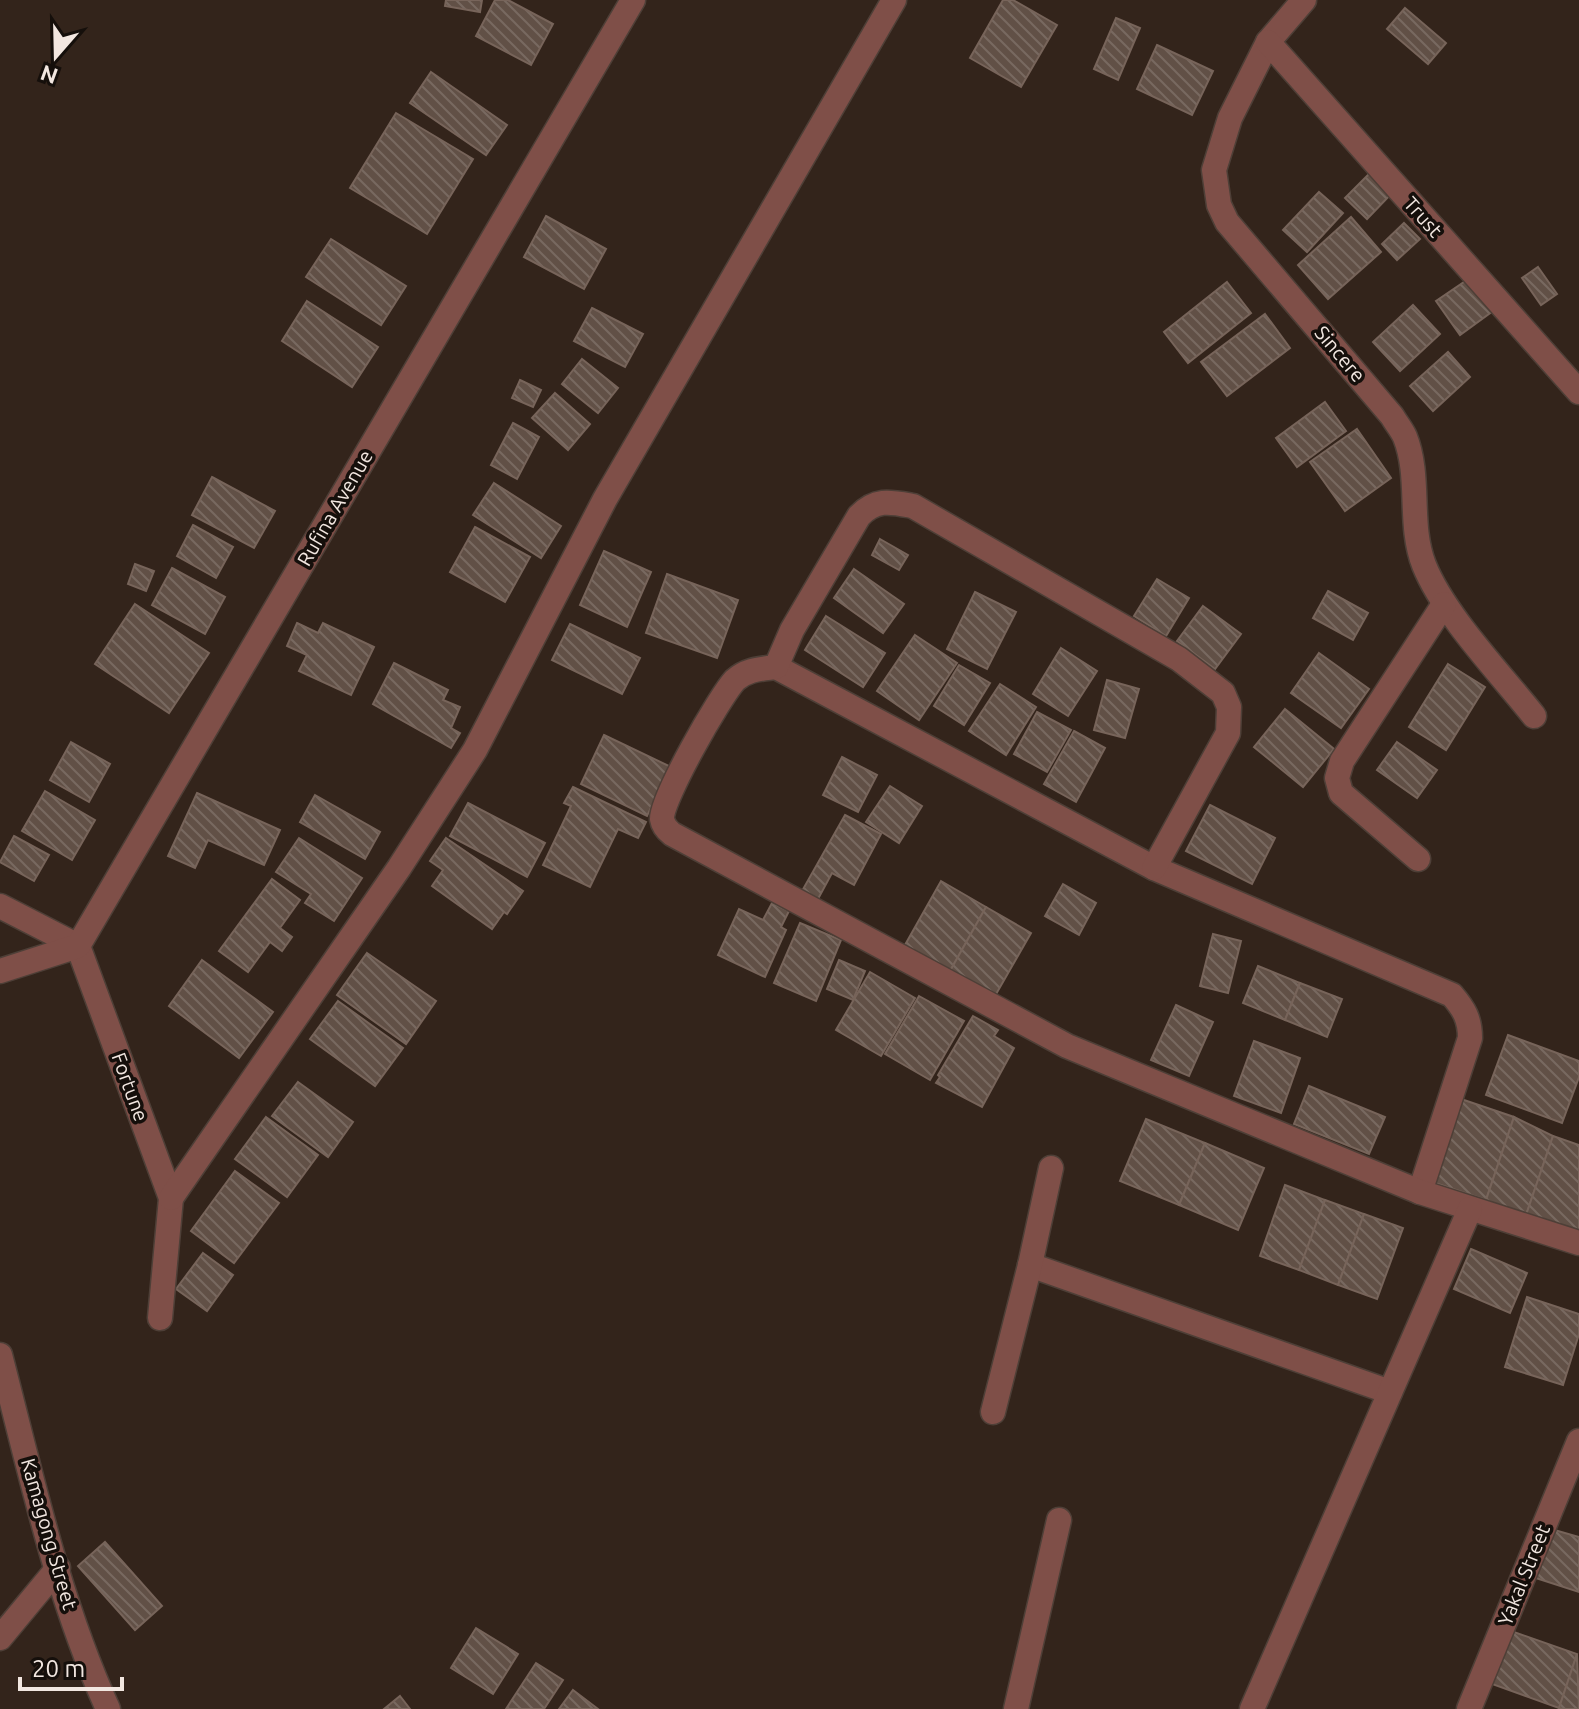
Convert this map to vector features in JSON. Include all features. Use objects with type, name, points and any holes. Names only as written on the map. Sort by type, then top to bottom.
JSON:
[{"type":"street","name":"Rufina Avenue","points":[[78,946],[633,0]]},
{"type":"street","points":[[171,1198],[399,868],[475,750],[605,499],[894,0]]},
{"type":"street","name":"Sincere","points":[[1304,0],[1268,42],[1230,118],[1214,170],[1219,205],[1227,222],[1392,416],[1405,436],[1411,462],[1414,523],[1424,565],[1444,604],[1534,716]]},
{"type":"street","name":"Trust","points":[[1268,42],[1579,392]]},
{"type":"street","points":[[776,667],[792,630],[859,516],[868,506],[886,501],[913,506],[1179,659],[1223,693],[1229,707],[1228,733],[1154,868]]},
{"type":"street","points":[[1418,859],[1341,793],[1337,778],[1342,761],[1444,604]]},
{"type":"street","points":[[1420,1192],[1470,1038],[1470,1022],[1452,995],[1154,868],[776,667],[751,670],[736,680],[702,732],[666,803],[662,818],[665,828],[672,834],[1067,1046],[1420,1192],[1579,1243]]},
{"type":"street","points":[[0,906],[78,946]]},
{"type":"street","points":[[0,971],[78,946]]},
{"type":"street","name":"Fortune","points":[[78,946],[171,1198],[160,1318]]},
{"type":"street","points":[[993,1412],[1051,1168]]},
{"type":"street","points":[[1252,1709],[1470,1209]]},
{"type":"street","points":[[1030,1265],[1390,1392]]},
{"type":"street","name":"Kamagong Street","points":[[0,1355],[58,1568],[89,1667],[108,1709]]},
{"type":"street","name":"Yakal Street","points":[[1469,1709],[1579,1441]]},
{"type":"street","points":[[1016,1709],[1059,1520]]},
{"type":"street","points":[[0,1638],[58,1568]]},
{"type":"building","points":[[446,0],[482,0],[480,12],[445,6]]},
{"type":"building","points":[[495,0],[508,0],[553,24],[531,65],[476,36]]},
{"type":"building","points":[[1003,0],[1013,0],[1057,25],[1021,87],[970,58]]},
{"type":"building","points":[[1405,8],[1446,43],[1428,64],[1387,29]]},
{"type":"building","points":[[1116,18],[1140,28],[1118,80],[1094,69]]},
{"type":"building","points":[[1157,45],[1213,71],[1192,115],[1137,89]]},
{"type":"building","points":[[431,72],[507,125],[486,155],[410,103]]},
{"type":"building","points":[[396,113],[473,159],[427,234],[350,188]]},
{"type":"building","points":[[1372,171],[1393,192],[1367,219],[1345,198]]},
{"type":"building","points":[[1319,192],[1343,213],[1307,252],[1283,230]]},
{"type":"building","points":[[546,216],[606,249],[584,289],[524,257]]},
{"type":"building","points":[[1351,217],[1381,252],[1328,299],[1298,265]]},
{"type":"building","points":[[1404,223],[1420,239],[1397,260],[1382,244]]},
{"type":"building","points":[[331,239],[406,286],[381,325],[306,277]]},
{"type":"building","points":[[1538,267],[1557,294],[1541,305],[1522,278]]},
{"type":"building","points":[[1470,278],[1493,311],[1460,335],[1436,301]]},
{"type":"building","points":[[1227,282],[1251,313],[1188,363],[1164,332]]},
{"type":"building","points":[[307,301],[378,347],[352,387],[282,341]]},
{"type":"building","points":[[1413,305],[1440,334],[1400,371],[1373,342]]},
{"type":"building","points":[[592,308],[643,334],[625,367],[574,341]]},
{"type":"building","points":[[1265,314],[1290,348],[1227,396],[1201,362]]},
{"type":"building","points":[[1448,352],[1470,377],[1433,411],[1410,386]]},
{"type":"building","points":[[582,359],[618,388],[598,413],[562,384]]},
{"type":"building","points":[[520,380],[541,390],[533,407],[512,398]]},
{"type":"building","points":[[555,393],[590,424],[568,450],[532,418]]},
{"type":"building","points":[[1325,402],[1346,431],[1297,467],[1276,438]]},
{"type":"building","points":[[513,423],[539,437],[517,479],[491,465]]},
{"type":"building","points":[[1357,429],[1391,478],[1345,511],[1310,462]]},
{"type":"building","points":[[212,477],[275,511],[254,548],[192,515]]},
{"type":"building","points":[[494,483],[561,526],[541,558],[473,515]]},
{"type":"building","points":[[193,525],[233,547],[216,578],[177,556]]},
{"type":"building","points":[[475,527],[530,557],[505,602],[450,572]]},
{"type":"building","points":[[880,539],[908,555],[899,570],[872,555]]},
{"type":"building","points":[[604,551],[651,572],[627,627],[580,605]]},
{"type":"building","points":[[135,564],[154,571],[146,591],[128,584]]},
{"type":"building","points":[[172,568],[225,597],[205,634],[152,605]]},
{"type":"building","points":[[854,569],[904,604],[883,633],[834,598]]},
{"type":"building","points":[[667,574],[738,600],[717,658],[646,633]]},
{"type":"building","points":[[1157,579],[1189,598],[1166,636],[1134,616]]},
{"type":"building","points":[[1328,591],[1368,613],[1353,640],[1313,618]]},
{"type":"building","points":[[975,592],[1016,612],[987,669],[947,649]]},
{"type":"building","points":[[135,604],[209,653],[169,713],[95,664]]},
{"type":"building","points":[[1203,606],[1241,634],[1215,669],[1177,641]]},
{"type":"building","points":[[826,616],[885,653],[863,687],[805,650]]},
{"type":"building","points":[[297,623],[318,633],[323,623],[374,647],[351,695],[299,671],[307,655],[287,646]]},
{"type":"building","points":[[570,624],[640,658],[622,694],[552,660]]},
{"type":"building","points":[[915,635],[957,663],[919,720],[877,691]]},
{"type":"building","points":[[1061,648],[1097,671],[1068,716],[1033,694]]},
{"type":"building","points":[[1319,653],[1369,689],[1341,728],[1291,693]]},
{"type":"building","points":[[394,663],[448,690],[443,700],[460,707],[451,728],[460,733],[451,748],[373,704]]},
{"type":"building","points":[[1448,664],[1485,687],[1446,750],[1409,727]]},
{"type":"building","points":[[959,665],[990,683],[964,725],[934,706]]},
{"type":"building","points":[[1107,680],[1139,689],[1125,738],[1094,730]]},
{"type":"building","points":[[1000,684],[1036,707],[1006,755],[969,731]]},
{"type":"building","points":[[1285,709],[1334,749],[1303,787],[1254,747]]},
{"type":"building","points":[[1037,712],[1071,730],[1047,772],[1014,754]]},
{"type":"building","points":[[1074,731],[1105,748],[1076,802],[1044,784]]},
{"type":"building","points":[[604,735],[671,767],[647,816],[581,784]]},
{"type":"building","points":[[71,742],[110,764],[89,802],[50,780]]},
{"type":"building","points":[[1397,742],[1437,770],[1417,798],[1377,770]]},
{"type":"building","points":[[842,757],[877,775],[858,812],[823,795]]},
{"type":"building","points":[[890,786],[922,806],[899,843],[866,822]]},
{"type":"building","points":[[573,787],[646,822],[638,838],[618,829],[590,887],[543,865],[571,806],[564,803]]},
{"type":"building","points":[[45,791],[95,820],[72,860],[22,831]]},
{"type":"building","points":[[197,793],[280,830],[264,865],[208,840],[195,868],[168,856]]},
{"type":"building","points":[[315,795],[380,832],[365,859],[300,822]]},
{"type":"building","points":[[468,803],[545,843],[527,877],[450,836]]},
{"type":"building","points":[[1210,805],[1275,838],[1252,884],[1186,851]]},
{"type":"building","points":[[845,815],[881,834],[854,885],[832,873],[818,899],[802,891]]},
{"type":"building","points":[[14,836],[49,855],[34,881],[0,862]]},
{"type":"building","points":[[299,838],[362,878],[334,921],[305,903],[311,894],[276,872]]},
{"type":"building","points":[[446,838],[523,891],[492,929],[432,886],[443,870],[430,861]]},
{"type":"building","points":[[272,879],[300,900],[280,928],[292,937],[282,951],[270,942],[248,972],[219,951]]},
{"type":"building","points":[[941,881],[986,907],[950,971],[905,945]]},
{"type":"building","points":[[1063,884],[1096,903],[1079,935],[1045,916]]},
{"type":"building","points":[[772,903],[789,911],[781,927],[786,930],[765,977],[718,955],[739,909],[763,920]]},
{"type":"building","points":[[986,907],[1031,933],[995,996],[950,971]]},
{"type":"building","points":[[800,923],[841,940],[816,1001],[774,983]]},
{"type":"building","points":[[1213,934],[1241,941],[1228,993],[1200,986]]},
{"type":"building","points":[[367,953],[436,1001],[406,1044],[337,995]]},
{"type":"building","points":[[202,960],[273,1012],[239,1058],[169,1006]]},
{"type":"building","points":[[839,960],[865,971],[853,1000],[827,989]]},
{"type":"building","points":[[1258,966],[1300,983],[1285,1020],[1243,1003]]},
{"type":"building","points":[[870,972],[915,998],[881,1056],[836,1030]]},
{"type":"building","points":[[1300,983],[1342,999],[1327,1037],[1285,1020]]},
{"type":"building","points":[[919,996],[964,1021],[930,1080],[885,1054]]},
{"type":"building","points":[[338,1001],[403,1048],[375,1086],[310,1039]]},
{"type":"building","points":[[1176,1005],[1213,1022],[1189,1076],[1151,1060]]},
{"type":"building","points":[[973,1016],[998,1030],[994,1036],[1014,1048],[982,1107],[936,1083]]},
{"type":"building","points":[[1508,1035],[1579,1061],[1579,1077],[1562,1123],[1486,1095]]},
{"type":"building","points":[[1254,1041],[1300,1058],[1281,1113],[1234,1096]]},
{"type":"building","points":[[298,1082],[353,1122],[328,1157],[272,1116]]},
{"type":"building","points":[[1309,1086],[1385,1117],[1369,1154],[1294,1124]]},
{"type":"building","points":[[1461,1099],[1514,1117],[1486,1200],[1432,1182]]},
{"type":"building","points":[[266,1117],[318,1155],[287,1197],[235,1159]]},
{"type":"building","points":[[1514,1117],[1553,1136],[1525,1218],[1486,1200]]},
{"type":"building","points":[[1146,1119],[1205,1143],[1179,1205],[1120,1181]]},
{"type":"building","points":[[1553,1136],[1579,1145],[1579,1234],[1525,1218]]},
{"type":"building","points":[[1205,1143],[1264,1168],[1238,1230],[1179,1205]]},
{"type":"building","points":[[235,1171],[279,1203],[234,1263],[191,1231]]},
{"type":"building","points":[[1285,1185],[1325,1200],[1299,1270],[1260,1256]]},
{"type":"building","points":[[1325,1200],[1364,1214],[1338,1285],[1299,1270]]},
{"type":"building","points":[[1364,1214],[1403,1228],[1377,1299],[1338,1285]]},
{"type":"building","points":[[1471,1249],[1527,1273],[1510,1313],[1454,1289]]},
{"type":"building","points":[[203,1253],[233,1275],[207,1311],[176,1289]]},
{"type":"building","points":[[1527,1297],[1579,1314],[1579,1334],[1563,1385],[1505,1367]]},
{"type":"building","points":[[1551,1529],[1579,1537],[1579,1592],[1536,1578]]},
{"type":"building","points":[[105,1542],[162,1606],[135,1630],[78,1566]]},
{"type":"building","points":[[476,1628],[518,1654],[493,1694],[451,1668]]},
{"type":"building","points":[[1511,1631],[1577,1654],[1559,1708],[1492,1684]]},
{"type":"building","points":[[1577,1654],[1579,1709],[1559,1708]]},
{"type":"building","points":[[536,1663],[563,1680],[544,1709],[506,1709]]},
{"type":"building","points":[[573,1690],[598,1709],[559,1709]]},
{"type":"building","points":[[400,1696],[410,1709],[384,1709]]}]
